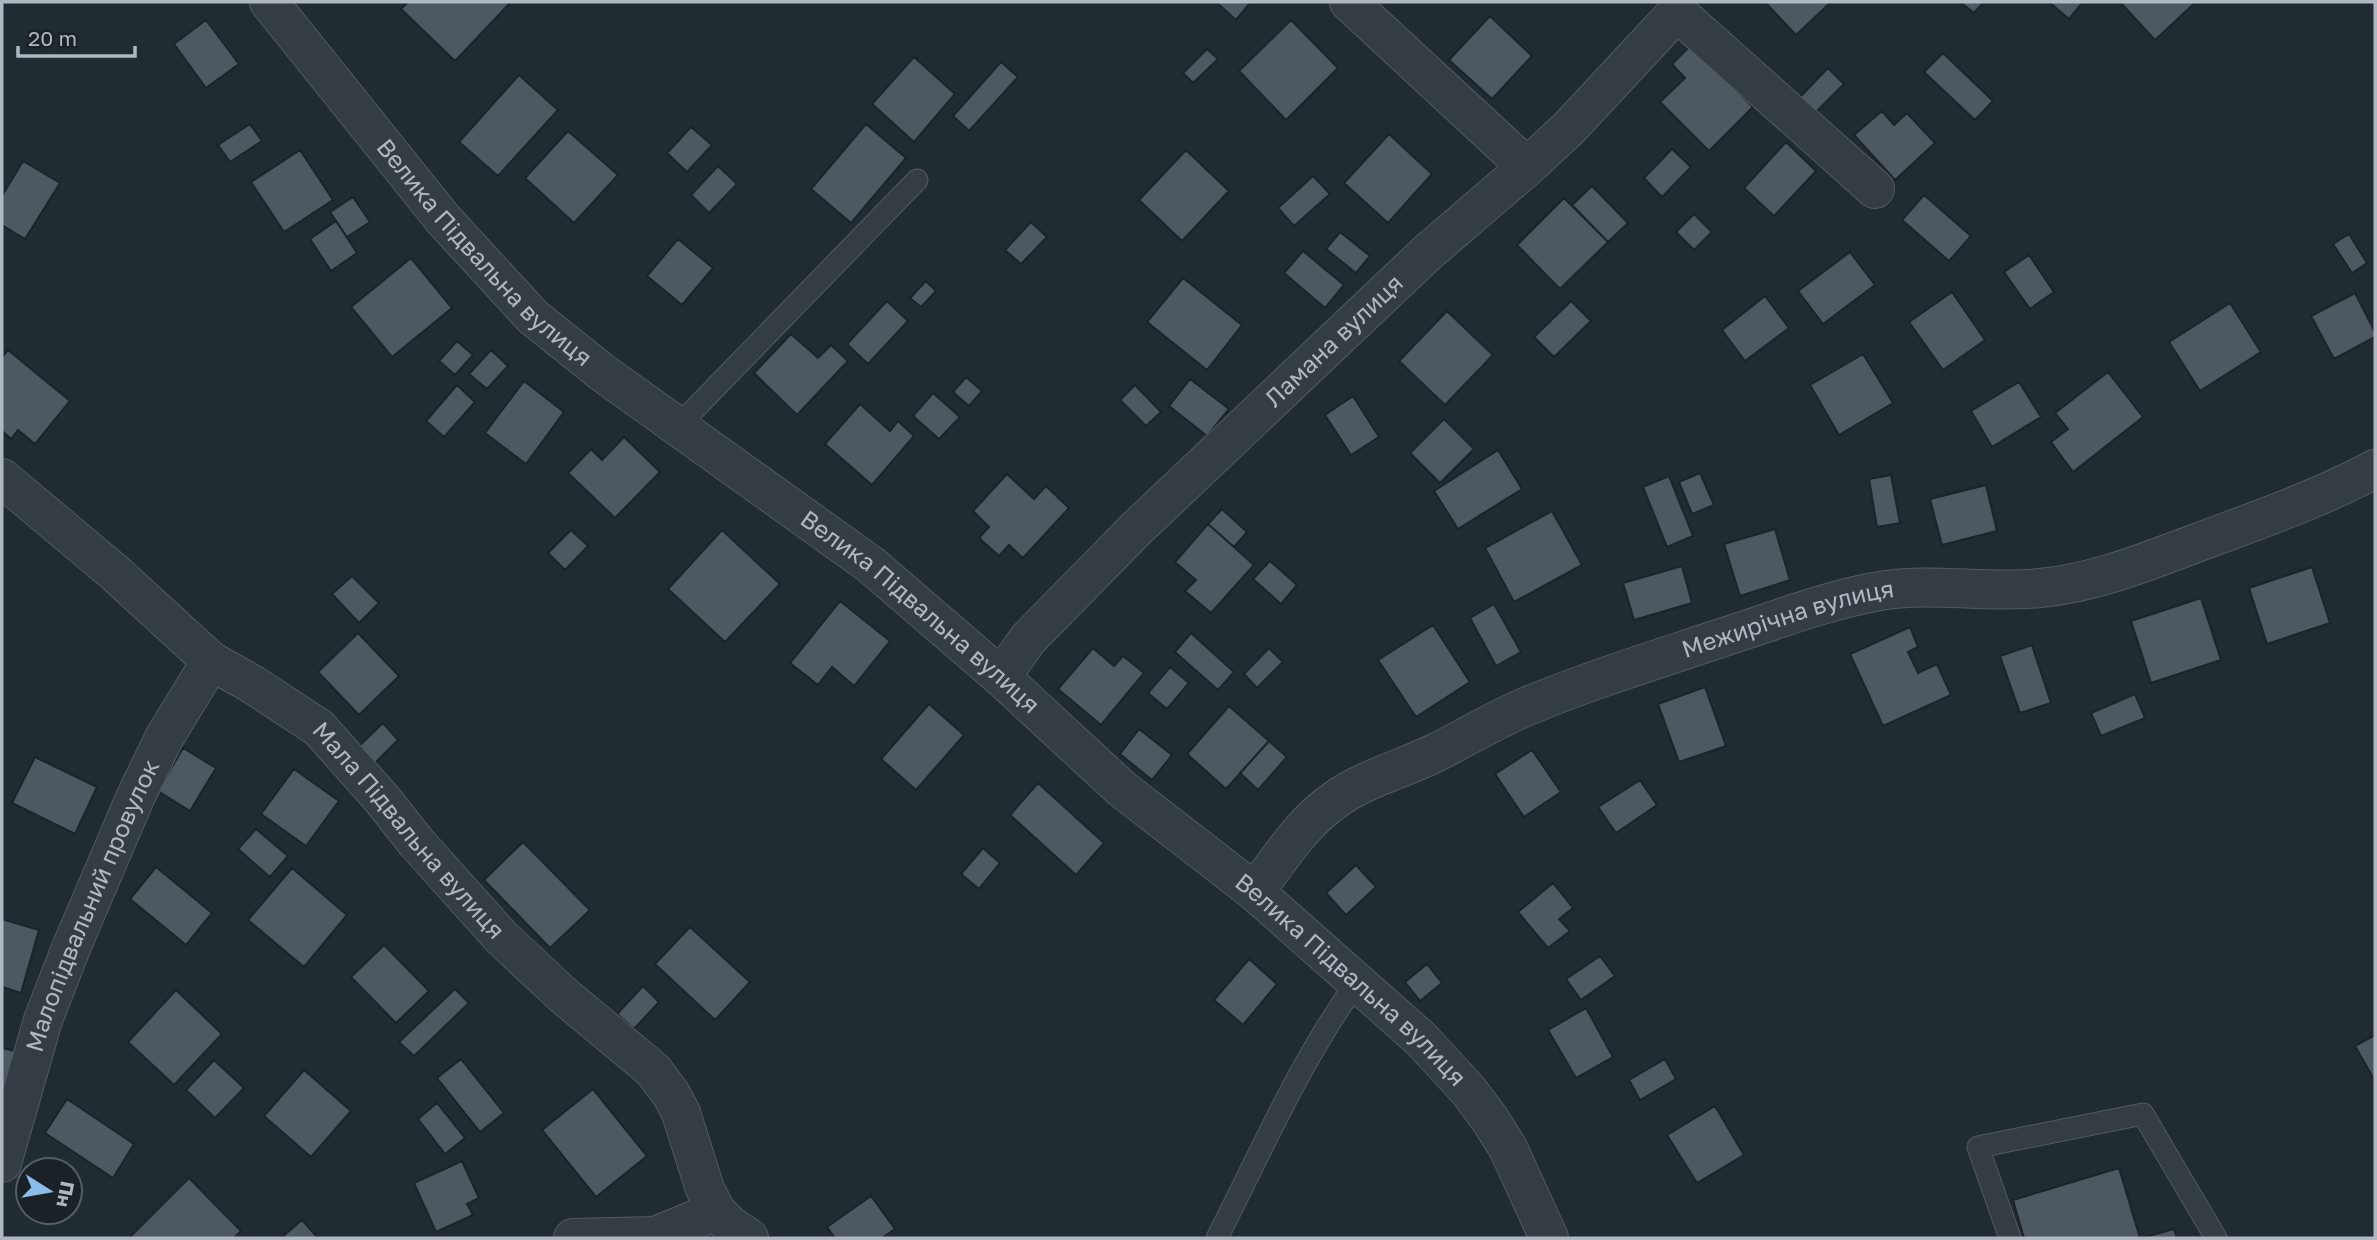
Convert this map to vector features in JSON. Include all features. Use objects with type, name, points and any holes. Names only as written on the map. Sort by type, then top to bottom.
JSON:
[{"type":"street","name":"Велика Підвальна вулиця","points":[[269,2],[443,219],[516,300],[567,346],[870,565],[1001,677],[1122,789],[1255,892],[1421,1039],[1468,1090],[1489,1118],[1508,1148],[1549,1238]]},
{"type":"street","points":[[1349,2],[1527,167]]},
{"type":"street","name":"Ламана вулиця","points":[[1001,677],[1028,639],[1136,529],[1427,253],[1527,167],[1577,119],[1681,7],[1875,189]]},
{"type":"street","name":"Межирічна вулиця","points":[[1255,892],[1303,828],[1342,795],[1523,708],[1569,690],[1738,632],[1897,587],[2004,590],[2040,588],[2087,580],[2282,510],[2375,469]]},
{"type":"street","name":"Мала Підвальна вулиця","points":[[2,478],[114,572],[211,661],[271,695],[319,728],[441,872],[501,937],[563,995],[653,1070],[681,1113],[705,1189],[716,1211],[730,1226],[749,1238]]},
{"type":"street","name":"Малопідвальний провулок","points":[[2,1163],[43,1020],[71,948],[135,798],[164,738],[211,661]]},
{"type":"street","points":[[573,1238],[655,1236],[716,1211]]},
{"type":"lane","points":[[678,426],[917,180]]},
{"type":"lane","points":[[1217,1238],[1293,1087],[1320,1038],[1357,982]]},
{"type":"lane","points":[[2010,1238],[1978,1147],[2143,1114],[2216,1238]]},
{"type":"building","points":[[408,2],[511,2],[455,61],[401,9]]},
{"type":"building","points":[[1216,2],[1251,2],[1236,20]]},
{"type":"building","points":[[1765,2],[1831,2],[1796,35]]},
{"type":"building","points":[[1960,2],[1984,2],[1974,13]]},
{"type":"building","points":[[2049,2],[2083,2],[2069,19]]},
{"type":"building","points":[[2120,2],[2196,2],[2155,40]]},
{"type":"building","points":[[1490,16],[1532,56],[1492,99],[1449,60]]},
{"type":"building","points":[[206,20],[239,64],[206,88],[174,44]]},
{"type":"building","points":[[1291,20],[1338,68],[1286,120],[1239,71]]},
{"type":"building","points":[[1691,45],[1753,107],[1709,151],[1660,102],[1685,78],[1672,64]]},
{"type":"building","points":[[1207,49],[1218,59],[1193,83],[1183,73]]},
{"type":"building","points":[[1943,53],[1993,101],[1975,120],[1924,72]]},
{"type":"building","points":[[914,57],[955,94],[914,142],[872,104]]},
{"type":"building","points":[[1001,62],[1018,77],[969,131],[953,116]]},
{"type":"building","points":[[1828,68],[1844,84],[1812,116],[1797,100]]},
{"type":"building","points":[[519,75],[558,110],[498,176],[459,142]]},
{"type":"building","points":[[1882,111],[1894,125],[1907,113],[1935,143],[1895,180],[1854,135]]},
{"type":"building","points":[[250,124],[262,141],[230,162],[218,145]]},
{"type":"building","points":[[866,124],[906,158],[851,223],[811,189]]},
{"type":"building","points":[[691,127],[712,145],[687,172],[667,153]]},
{"type":"building","points":[[568,131],[618,175],[574,223],[525,178]]},
{"type":"building","points":[[1389,134],[1432,174],[1388,223],[1344,183]]},
{"type":"building","points":[[1786,142],[1816,171],[1774,216],[1744,188]]},
{"type":"building","points":[[1672,149],[1691,167],[1662,197],[1644,178]]},
{"type":"building","points":[[300,150],[333,200],[284,232],[251,182]]},
{"type":"building","points":[[1186,150],[1229,191],[1182,241],[1139,200]]},
{"type":"building","points":[[23,161],[60,183],[25,239],[2,225],[2,196]]},
{"type":"building","points":[[718,166],[737,184],[709,213],[691,195]]},
{"type":"building","points":[[1313,176],[1330,194],[1294,226],[1278,208]]},
{"type":"building","points":[[1592,186],[1628,223],[1608,242],[1572,205]]},
{"type":"building","points":[[1924,195],[1971,236],[1949,261],[1902,220]]},
{"type":"building","points":[[353,197],[370,222],[347,237],[330,212]]},
{"type":"building","points":[[1564,198],[1608,242],[1560,289],[1517,245]]},
{"type":"building","points":[[1694,214],[1712,232],[1694,250],[1676,232]]},
{"type":"building","points":[[336,221],[357,253],[331,271],[310,239]]},
{"type":"building","points":[[1031,222],[1047,237],[1021,264],[1005,250]]},
{"type":"building","points":[[1340,232],[1370,256],[1356,273],[1326,249]]},
{"type":"building","points":[[2349,234],[2367,263],[2352,273],[2333,244]]},
{"type":"building","points":[[678,239],[713,268],[682,305],[647,276]]},
{"type":"building","points":[[1303,251],[1344,285],[1325,308],[1284,273]]},
{"type":"building","points":[[1850,252],[1875,285],[1823,324],[1798,291]]},
{"type":"building","points":[[2029,255],[2054,292],[2030,309],[2004,272]]},
{"type":"building","points":[[411,258],[452,308],[392,357],[351,307]]},
{"type":"building","points":[[1183,278],[1242,325],[1207,370],[1147,322]]},
{"type":"building","points":[[926,281],[936,291],[921,307],[910,298]]},
{"type":"building","points":[[1952,292],[1985,340],[1943,370],[1909,322]]},
{"type":"building","points":[[2355,293],[2375,337],[2334,359],[2311,316]]},
{"type":"building","points":[[1765,296],[1789,328],[1745,361],[1722,330]]},
{"type":"building","points":[[887,301],[908,321],[868,364],[847,344]]},
{"type":"building","points":[[1571,301],[1591,321],[1554,357],[1534,337]]},
{"type":"building","points":[[2230,303],[2261,352],[2200,391],[2169,342]]},
{"type":"building","points":[[1447,311],[1493,355],[1445,405],[1399,361]]},
{"type":"building","points":[[791,334],[818,358],[831,345],[848,361],[797,415],[754,373]]},
{"type":"building","points":[[457,341],[473,355],[455,375],[439,361]]},
{"type":"building","points":[[8,350],[70,401],[35,444],[18,430],[11,439],[2,431],[2,357]]},
{"type":"building","points":[[491,350],[508,366],[487,389],[469,374]]},
{"type":"building","points":[[1863,354],[1893,403],[1839,435],[1810,385]]},
{"type":"building","points":[[2108,372],[2143,417],[2073,472],[2051,442],[2068,429],[2055,413]]},
{"type":"building","points":[[966,377],[982,391],[969,406],[953,392]]},
{"type":"building","points":[[1190,379],[1229,409],[1207,436],[1169,406]]},
{"type":"building","points":[[524,381],[564,412],[526,464],[485,433]]},
{"type":"building","points":[[2019,382],[2041,417],[1992,447],[1971,411]]},
{"type":"building","points":[[457,385],[475,402],[444,437],[426,421]]},
{"type":"building","points":[[1135,385],[1161,412],[1146,426],[1120,400]]},
{"type":"building","points":[[933,393],[960,417],[939,439],[913,416]]},
{"type":"building","points":[[1353,396],[1379,437],[1351,455],[1325,415]]},
{"type":"building","points":[[860,404],[890,431],[898,421],[914,436],[872,485],[825,444]]},
{"type":"building","points":[[1444,419],[1474,449],[1440,483],[1410,453]]},
{"type":"building","points":[[624,437],[660,472],[615,518],[568,473],[591,449],[602,460]]},
{"type":"building","points":[[1498,450],[1522,489],[1458,529],[1434,491]]},
{"type":"building","points":[[1700,473],[1714,505],[1692,514],[1679,482]]},
{"type":"building","points":[[1007,474],[1034,499],[1046,486],[1069,508],[1023,558],[1009,545],[999,556],[979,538],[989,527],[973,511]]},
{"type":"building","points":[[1891,475],[1900,523],[1877,527],[1869,479]]},
{"type":"building","points":[[1669,476],[1693,536],[1667,547],[1643,487]]},
{"type":"building","points":[[1986,485],[1997,531],[1942,545],[1930,499]]},
{"type":"building","points":[[1222,509],[1247,532],[1234,547],[1208,524]]},
{"type":"building","points":[[1552,511],[1582,565],[1514,602],[1485,548]]},
{"type":"building","points":[[1208,524],[1254,565],[1211,613],[1185,591],[1196,580],[1175,562]]},
{"type":"building","points":[[1775,529],[1790,580],[1740,596],[1724,544]]},
{"type":"building","points":[[571,530],[588,546],[565,570],[548,553]]},
{"type":"building","points":[[722,530],[780,584],[725,642],[668,589]]},
{"type":"building","points":[[1270,561],[1297,585],[1281,604],[1253,579]]},
{"type":"building","points":[[1682,566],[1692,603],[1634,620],[1623,583]]},
{"type":"building","points":[[2312,567],[2330,623],[2267,644],[2249,588]]},
{"type":"building","points":[[352,576],[379,603],[359,623],[332,594]]},
{"type":"building","points":[[2201,598],[2221,660],[2151,683],[2131,621]]},
{"type":"building","points":[[840,601],[890,641],[854,686],[832,667],[818,685],[790,663]]},
{"type":"building","points":[[1494,604],[1521,652],[1496,666],[1470,618]]},
{"type":"building","points":[[1433,625],[1470,682],[1416,717],[1378,660]]},
{"type":"building","points":[[1910,627],[1918,647],[1908,652],[1918,673],[1937,664],[1951,695],[1883,726],[1850,654]]},
{"type":"building","points":[[358,633],[399,676],[359,715],[318,672]]},
{"type":"building","points":[[1191,633],[1234,672],[1218,690],[1175,652]]},
{"type":"building","points":[[2032,645],[2051,703],[2020,713],[2000,656]]},
{"type":"building","points":[[1093,648],[1114,666],[1123,656],[1144,673],[1101,725],[1058,689]]},
{"type":"building","points":[[1269,648],[1283,662],[1257,688],[1244,674]]},
{"type":"building","points":[[1170,667],[1189,683],[1167,709],[1148,693]]},
{"type":"building","points":[[1705,687],[1726,746],[1679,762],[1658,704]]},
{"type":"building","points":[[2135,694],[2145,718],[2101,736],[2091,713]]},
{"type":"building","points":[[929,704],[964,735],[916,790],[881,759]]},
{"type":"building","points":[[1229,706],[1269,741],[1226,789],[1187,754]]},
{"type":"building","points":[[383,723],[398,740],[375,763],[359,746]]},
{"type":"building","points":[[1139,729],[1172,755],[1152,780],[1120,754]]},
{"type":"building","points":[[1269,741],[1287,757],[1258,790],[1240,773]]},
{"type":"building","points":[[183,748],[216,768],[190,811],[158,791]]},
{"type":"building","points":[[1532,750],[1561,792],[1524,817],[1495,774]]},
{"type":"building","points":[[35,757],[97,787],[75,834],[12,803]]},
{"type":"building","points":[[294,769],[339,801],[306,846],[261,814]]},
{"type":"building","points":[[1640,780],[1657,805],[1616,833],[1598,807]]},
{"type":"building","points":[[1038,783],[1104,843],[1076,875],[1010,815]]},
{"type":"building","points":[[256,829],[288,856],[270,877],[238,849]]},
{"type":"building","points":[[523,842],[590,910],[550,948],[484,880]]},
{"type":"building","points":[[983,848],[1000,863],[979,889],[961,874]]},
{"type":"building","points":[[1356,865],[1376,887],[1346,915],[1326,893]]},
{"type":"building","points":[[156,867],[212,913],[186,945],[130,899]]},
{"type":"building","points":[[292,868],[347,915],[304,967],[248,920]]},
{"type":"building","points":[[1553,883],[1573,908],[1559,919],[1570,931],[1548,948],[1518,912]]},
{"type":"building","points":[[2,919],[39,930],[21,993],[2,987]]},
{"type":"building","points":[[690,927],[750,982],[715,1020],[655,964]]},
{"type":"building","points":[[384,945],[429,991],[396,1023],[351,977]]},
{"type":"building","points":[[1600,956],[1615,976],[1581,1000],[1566,979]]},
{"type":"building","points":[[1249,959],[1277,984],[1243,1025],[1214,1000]]},
{"type":"building","points":[[1427,964],[1442,983],[1420,1001],[1405,982]]},
{"type":"building","points":[[643,986],[659,1002],[634,1029],[617,1014]]},
{"type":"building","points":[[455,989],[469,1003],[414,1056],[399,1042]]},
{"type":"building","points":[[176,990],[222,1034],[174,1085],[128,1042]]},
{"type":"building","points":[[1586,1008],[1613,1057],[1576,1078],[1548,1030]]},
{"type":"building","points":[[2375,1035],[2375,1081],[2355,1046]]},
{"type":"building","points":[[2,1048],[15,1051],[4,1089],[2,1088]]},
{"type":"building","points":[[461,1059],[504,1113],[480,1132],[437,1078]]},
{"type":"building","points":[[1665,1059],[1676,1079],[1640,1100],[1629,1080]]},
{"type":"building","points":[[214,1060],[244,1088],[215,1118],[186,1090]]},
{"type":"building","points":[[304,1070],[351,1111],[311,1157],[264,1116]]},
{"type":"building","points":[[593,1089],[647,1156],[596,1197],[542,1130]]},
{"type":"building","points":[[67,1099],[134,1144],[113,1178],[84,1159],[84,1156],[80,1156],[45,1133]]},
{"type":"building","points":[[437,1103],[465,1138],[445,1154],[418,1119]]},
{"type":"building","points":[[1715,1106],[1744,1155],[1697,1183],[1667,1135]]},
{"type":"building","points":[[462,1161],[479,1198],[467,1204],[473,1215],[436,1232],[414,1183]]},
{"type":"building","points":[[2119,1168],[2140,1238],[2024,1238],[2013,1200]]},
{"type":"building","points":[[189,1178],[241,1231],[234,1238],[129,1238]]},
{"type":"building","points":[[871,1196],[895,1229],[882,1238],[835,1238],[827,1227]]},
{"type":"building","points":[[302,1220],[318,1238],[283,1236]]},
{"type":"building","points":[[2174,1229],[2177,1238],[2142,1238]]}]
